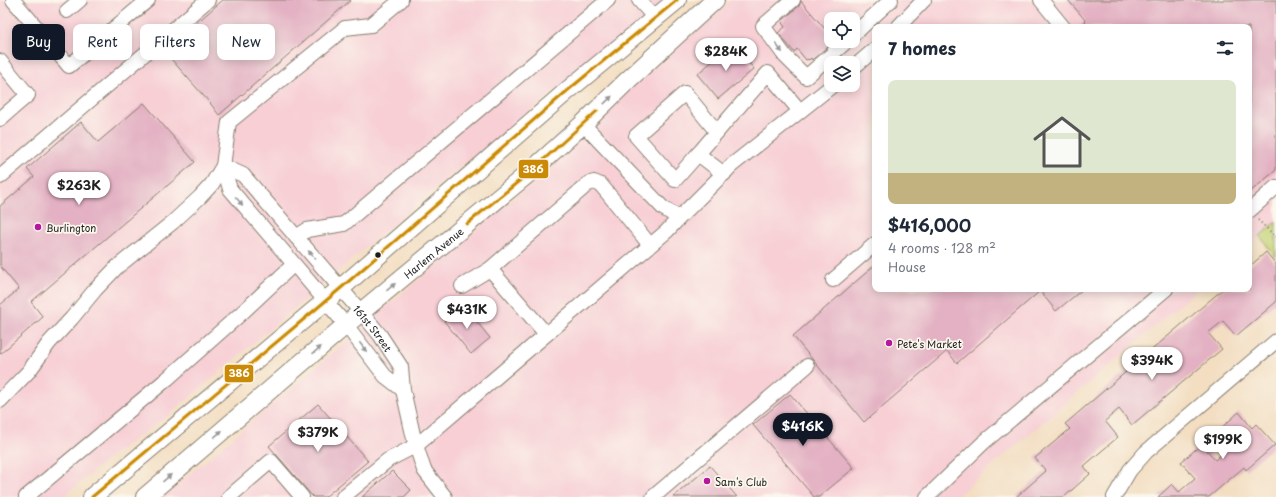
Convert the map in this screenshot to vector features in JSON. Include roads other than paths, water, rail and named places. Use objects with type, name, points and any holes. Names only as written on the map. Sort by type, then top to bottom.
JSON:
[{"type":"main road","points":[[92,497],[326,302],[568,91],[677,0]]},
{"type":"main road","name":"Harlem Avenue","points":[[145,497],[361,312],[530,172],[715,0]]},
{"type":"street","points":[[13,0],[69,66],[148,0]]},
{"type":"street","points":[[67,11],[80,0]]},
{"type":"street","points":[[0,177],[208,0]]},
{"type":"street","points":[[0,401],[29,371],[49,343],[117,267],[173,222],[212,184],[223,166],[229,122],[344,28],[371,25],[401,0]]},
{"type":"street","points":[[296,237],[308,230],[344,224],[608,0]]},
{"type":"street","points":[[640,0],[655,18]]},
{"type":"street","points":[[793,0],[763,26],[785,56],[806,77],[839,48]]},
{"type":"street","points":[[860,29],[891,0]]},
{"type":"street","points":[[901,24],[924,0]]},
{"type":"street","points":[[1041,0],[1061,24]]},
{"type":"street","points":[[860,62],[872,52]]},
{"type":"street","points":[[0,61],[28,94],[0,119]]},
{"type":"street","points":[[717,132],[685,93],[636,136],[675,180],[698,154],[768,73],[800,111]]},
{"type":"street","points":[[343,497],[388,460],[417,445],[667,231],[732,166],[824,92]]},
{"type":"street","points":[[583,124],[663,208],[679,218]]},
{"type":"street","points":[[698,154],[724,174]]},
{"type":"street","name":"161st Street","points":[[223,166],[243,175],[361,312],[380,335],[402,367],[403,390],[414,439],[424,470],[444,497]]},
{"type":"street","name":"161st Street","points":[[223,166],[230,189],[293,265],[346,325],[385,376],[403,390]]},
{"type":"street","points":[[462,286],[490,269],[588,184],[594,182],[601,185],[650,245]]},
{"type":"street","points":[[1252,208],[1276,188]]},
{"type":"street","points":[[833,280],[872,247]]},
{"type":"street","points":[[26,497],[167,378],[245,310],[293,265]]},
{"type":"street","points":[[490,269],[546,334]]},
{"type":"street","points":[[927,497],[983,443],[1162,292]]},
{"type":"street","points":[[1114,497],[1130,470],[1146,452],[1276,340]]},
{"type":"street","points":[[653,497],[807,366]]},
{"type":"street","points":[[229,497],[271,461],[302,497]]},
{"type":"place","name":"Burlington","points":[[38,227]]},
{"type":"place","name":"Pete's Market","points":[[889,343]]},
{"type":"place","name":"Sam's Club","points":[[707,481]]}]
